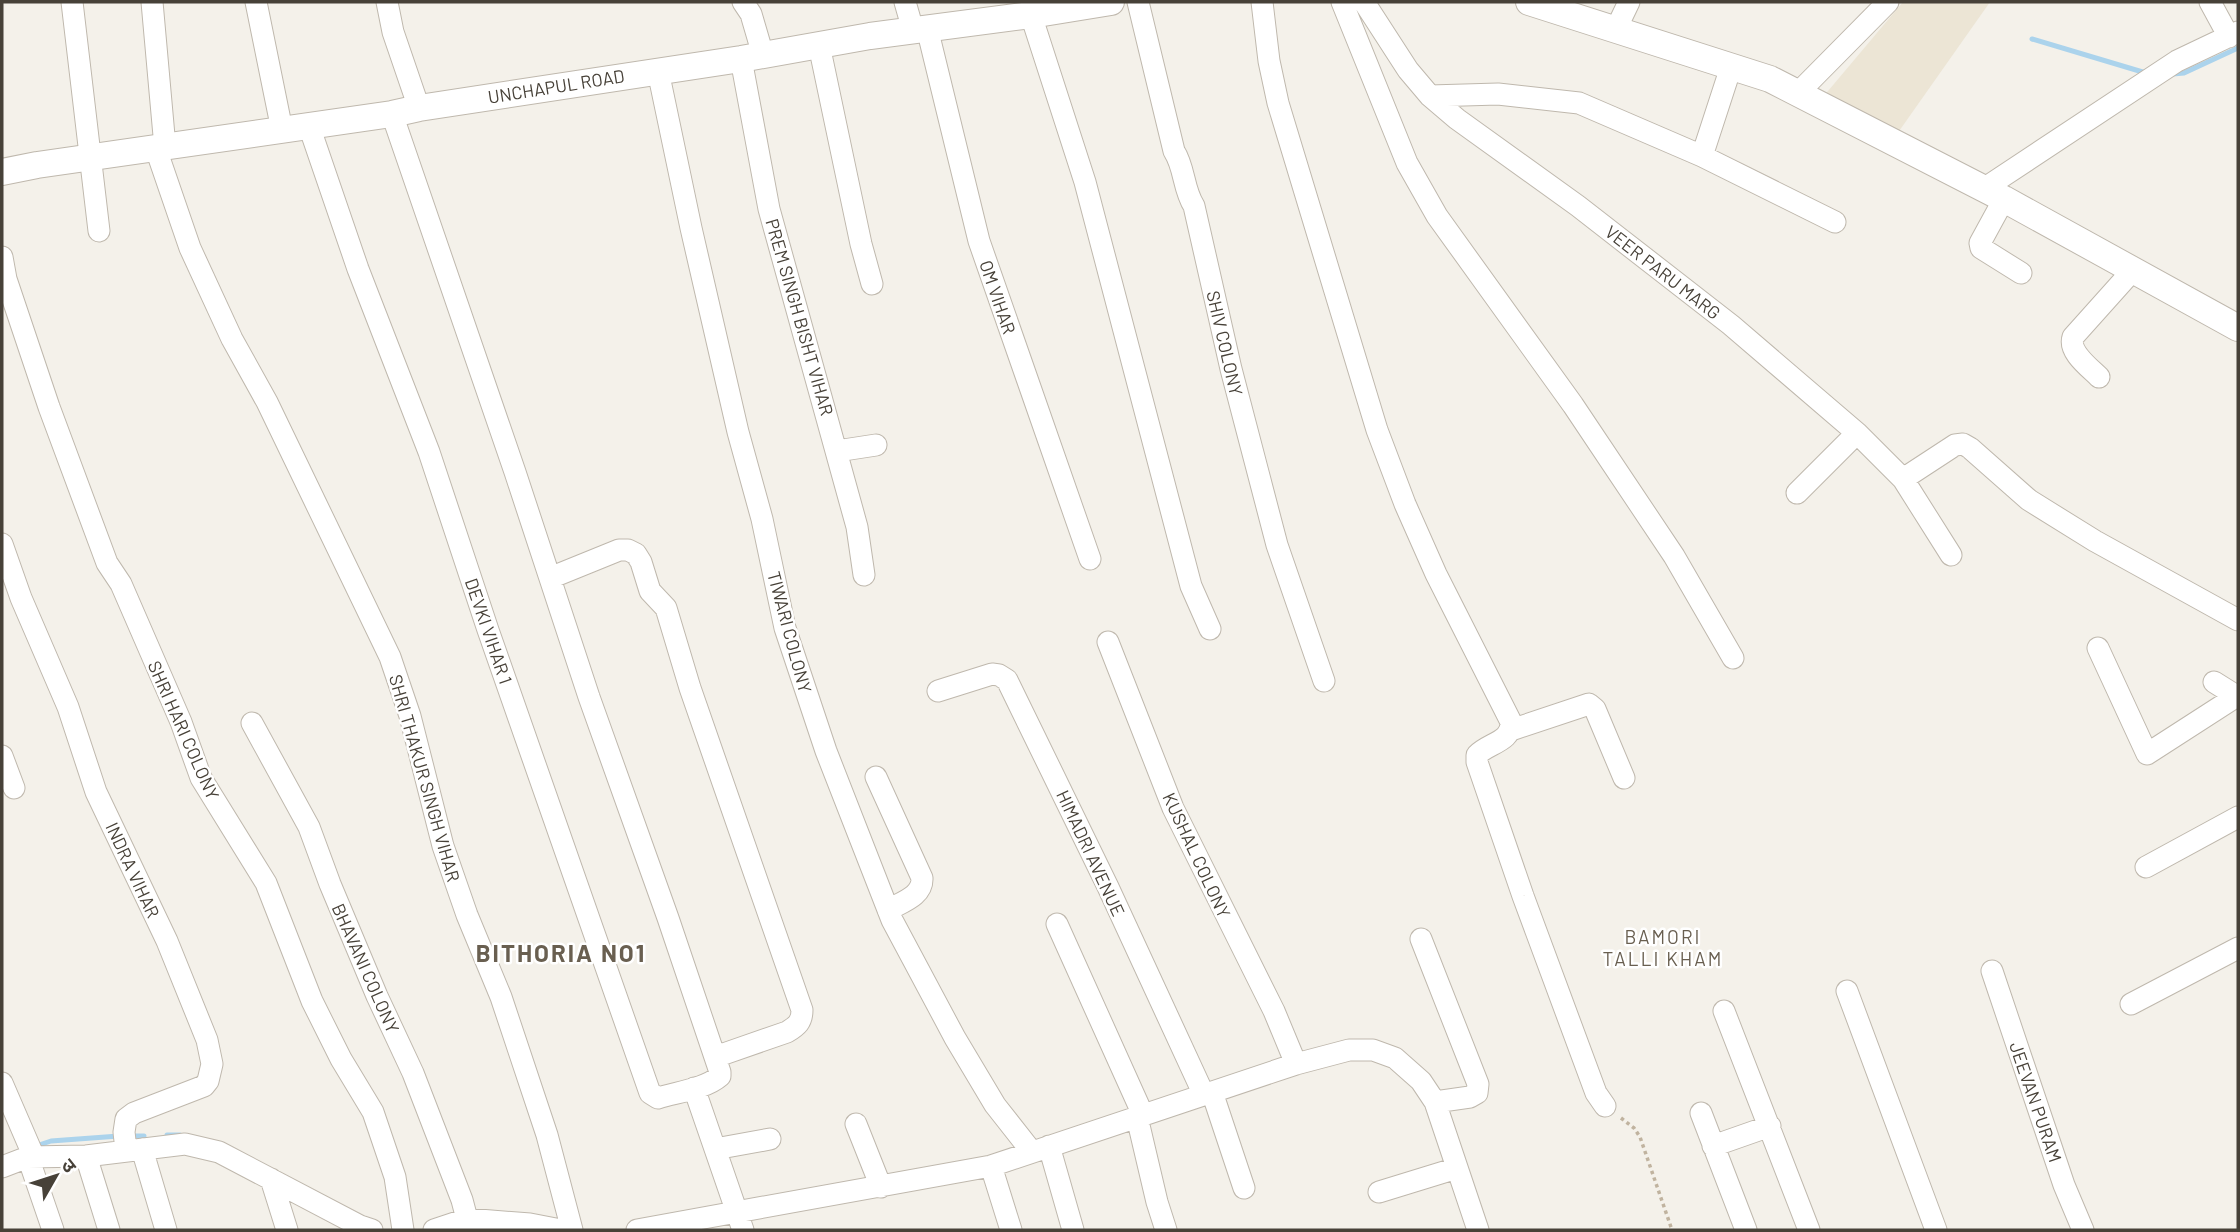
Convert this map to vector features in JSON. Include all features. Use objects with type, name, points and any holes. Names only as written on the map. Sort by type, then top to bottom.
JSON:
[{"type":"street","points":[[72,2],[99,231]]},
{"type":"street","name":"SHRI THAKUR SINGH VIHAR","points":[[152,2],[160,148],[190,248],[232,339],[267,402],[390,657],[410,716],[443,846],[467,915],[501,998],[547,1135],[572,1230]]},
{"type":"street","points":[[256,2],[282,130]]},
{"type":"street","points":[[387,2],[393,32],[419,108]]},
{"type":"street","name":"PREM SINGH BISHT VIHAR","points":[[743,2],[751,14],[752,57],[769,209],[857,527],[864,575]]},
{"type":"street","name":"OM VIHAR","points":[[905,2],[920,29],[979,241],[1090,559]]},
{"type":"street","name":"UNCHAPUL ROAD","points":[[2,172],[392,114],[1039,10],[1111,2]]},
{"type":"street","name":"SHIV COLONY","points":[[1138,2],[1174,151],[1180,160],[1188,197],[1194,206],[1231,369],[1277,545],[1324,681]]},
{"type":"street","points":[[1262,2],[1269,61],[1278,103],[1377,430],[1436,575],[1511,722],[1511,730],[1507,736],[1481,750],[1476,755],[1477,762],[1596,1093],[1605,1106]]},
{"type":"street","points":[[1342,2],[1407,163],[1437,216],[1573,405],[1651,521],[1733,658]]},
{"type":"street","name":"VEER PARU MARG","points":[[1364,2],[1408,70],[1430,96],[1731,325],[1857,433],[1903,479],[1951,555]]},
{"type":"street","points":[[1530,2],[1770,79],[1994,194],[2238,328]]},
{"type":"street","points":[[1616,29],[1629,2]]},
{"type":"street","points":[[1798,93],[1888,2]]},
{"type":"street","points":[[2021,273],[1981,248],[1980,243],[1994,194],[2177,61],[2234,35],[2210,2]]},
{"type":"street","points":[[1039,10],[1191,586],[1210,629]]},
{"type":"street","points":[[818,45],[872,284]]},
{"type":"street","points":[[1702,156],[1731,67]]},
{"type":"street","name":"TIWARI COLONY","points":[[658,71],[691,228],[738,432],[762,519],[785,628],[826,751],[888,910],[955,1038],[995,1105],[1040,1149]]},
{"type":"street","points":[[1430,96],[1497,94],[1579,103],[1702,156],[1835,222]]},
{"type":"street","points":[[392,114],[715,1057],[720,1076],[694,1088],[739,1221]]},
{"type":"street","name":"DEVKI VIHAR 1","points":[[309,126],[358,269],[429,452],[488,630],[650,1093],[657,1098],[694,1088]]},
{"type":"street","name":"SHRI HARI COLONY","points":[[2,257],[6,279],[49,407],[107,563],[121,584],[181,722],[201,778],[266,883],[312,1001],[341,1059],[373,1112],[395,1177],[402,1230]]},
{"type":"street","points":[[2099,377],[2073,349],[2071,343],[2073,337],[2133,270]]},
{"type":"street","points":[[1797,493],[1857,433]]},
{"type":"street","points":[[1903,479],[1955,445],[1963,444],[2029,500],[2095,541],[2238,620]]},
{"type":"street","points":[[837,451],[876,445]]},
{"type":"street","name":"INDRA VIHAR","points":[[2,544],[21,597],[68,707],[96,792],[167,941],[207,1040],[212,1064],[208,1081],[204,1086],[125,1119],[129,1143]]},
{"type":"street","points":[[550,578],[619,550],[628,550],[636,554],[650,591],[666,608],[690,688],[802,1010],[802,1020],[787,1032],[715,1057]]},
{"type":"street","name":"KUSHAL COLONY","points":[[1108,642],[1174,808],[1274,1011],[1296,1064]]},
{"type":"street","points":[[2098,648],[2147,754],[2237,696],[2214,682]]},
{"type":"street","name":"HIMADRI AVENUE","points":[[938,691],[992,674],[1007,680],[1208,1093],[1244,1188]]},
{"type":"street","points":[[1511,730],[1589,704],[1595,709],[1624,778]]},
{"type":"street","name":"BHAVANI COLONY","points":[[252,723],[309,827],[367,971],[413,1073],[467,1219]]},
{"type":"street","points":[[2,756],[14,788]]},
{"type":"street","points":[[876,777],[923,885],[919,892],[888,910]]},
{"type":"street","points":[[2146,866],[2238,817]]},
{"type":"street","points":[[1057,924],[1140,1116],[1157,1202],[1166,1230]]},
{"type":"street","points":[[1421,939],[1478,1084],[1477,1093],[1470,1097],[1435,1102]]},
{"type":"street","points":[[2131,1004],[2238,948]]},
{"type":"street","name":"JEEVAN PURAM","points":[[1992,971],[2064,1185],[2083,1230]]},
{"type":"street","points":[[1847,991],[1936,1230]]},
{"type":"street","points":[[1724,1011],[1808,1230]]},
{"type":"street","points":[[637,1230],[739,1221],[881,1187],[991,1166],[1296,1064],[1349,1050],[1373,1050],[1395,1058],[1421,1081],[1435,1102],[1478,1230]]},
{"type":"street","points":[[2,1083],[30,1152],[53,1230]]},
{"type":"street","points":[[1701,1113],[1746,1230]]},
{"type":"street","points":[[856,1124],[881,1187]]},
{"type":"street","points":[[1713,1146],[1770,1126]]},
{"type":"street","points":[[715,1149],[770,1139]]},
{"type":"street","points":[[129,1143],[166,1230]]},
{"type":"street","points":[[2,1167],[30,1152],[86,1156],[129,1143],[203,1147],[219,1152],[372,1230]]},
{"type":"street","points":[[1040,1149],[1073,1230]]},
{"type":"street","points":[[86,1156],[109,1230]]},
{"type":"street","points":[[991,1166],[1011,1230]]},
{"type":"street","points":[[1379,1192],[1457,1168]]},
{"type":"street","points":[[271,1179],[287,1230]]},
{"type":"street","points":[[434,1230],[467,1219],[530,1224],[561,1230]]},
{"type":"path","points":[[1605,1106],[1634,1128],[1640,1137],[1672,1230]]},
{"type":"shaded area","points":[[1903,2],[1990,2],[1897,134],[1823,97]]},
{"type":"waterway","points":[[2032,39],[2146,73]]},
{"type":"waterway","points":[[2173,74],[2184,73],[2238,48]]},
{"type":"waterway","points":[[167,1135],[180,1135]]},
{"type":"waterway","points":[[36,1146],[51,1141],[119,1136]]},
{"type":"waterway","points":[[129,1136],[144,1136]]},
{"type":"district","name":"BAMORI TALLI KHAM","points":[[1663,947]]},
{"type":"district","name":"BITHORIA NO1","points":[[561,952]]}]
